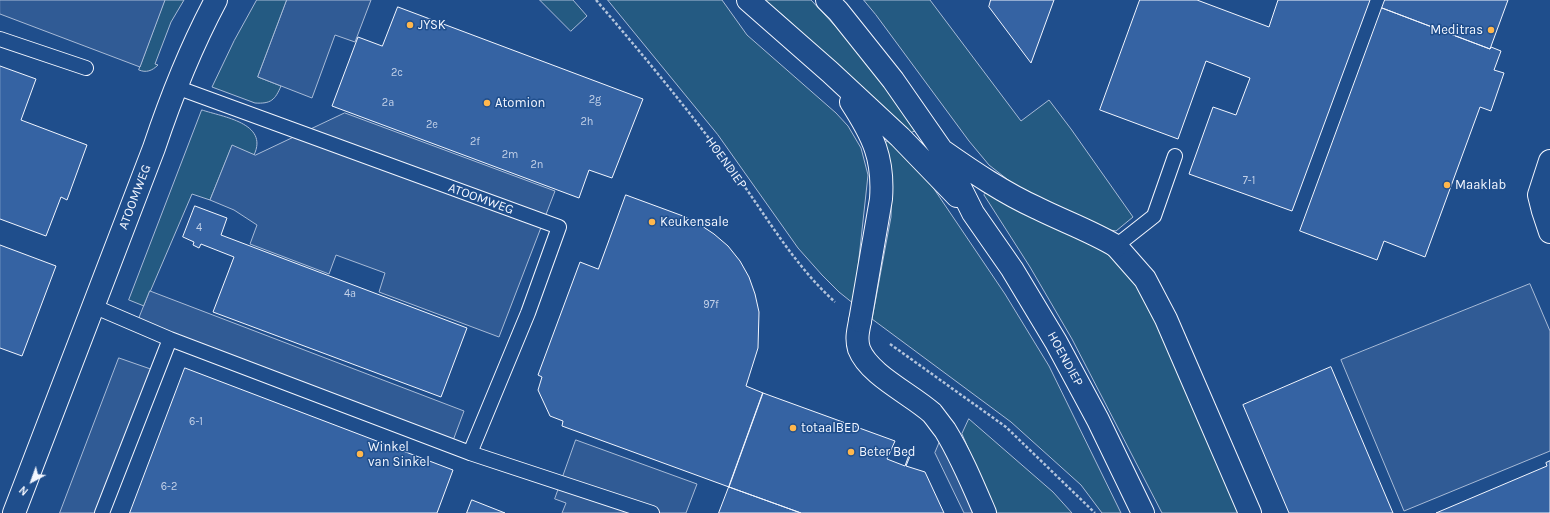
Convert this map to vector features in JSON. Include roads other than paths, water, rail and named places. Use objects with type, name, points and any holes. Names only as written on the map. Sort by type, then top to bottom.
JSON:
[{"type":"main road","name":"ATOOMWEG","points":[[14,513],[176,87],[201,29],[216,0]]},
{"type":"main road","name":"HOENDIEP","points":[[748,0],[830,72],[900,138],[973,213]]},
{"type":"main road","name":"HOENDIEP","points":[[832,4],[893,80],[941,149],[973,213],[1012,269],[1056,342],[1098,420],[1143,513]]},
{"type":"main road","points":[[830,72],[866,126],[879,159],[882,179],[881,199],[857,336],[859,348],[864,359],[875,371],[932,414],[945,430],[964,465],[985,513]]},
{"type":"main road","points":[[941,149],[979,175],[1035,208],[1102,237],[1116,246],[1145,279],[1166,319],[1250,513]]},
{"type":"main road","points":[[1550,161],[1539,195],[1550,232]]},
{"type":"lane","points":[[0,39],[86,68]]},
{"type":"lane","name":"ATOOMWEG","points":[[176,87],[559,227],[528,313],[470,453]]},
{"type":"lane","points":[[1116,246],[1154,216],[1175,156]]},
{"type":"lane","points":[[92,306],[170,339],[470,453],[652,513]]},
{"type":"lane","points":[[102,513],[170,339]]},
{"type":"place","name":"JYSK","points":[[410,25]]},
{"type":"place","name":"Meditras","points":[[1491,30]]},
{"type":"place","name":"Atomion","points":[[487,103]]},
{"type":"place","name":"Maaklab","points":[[1447,185]]},
{"type":"place","name":"Keukensale","points":[[652,222]]},
{"type":"place","name":"totaalBED","points":[[793,428]]},
{"type":"place","name":"Beter Bed","points":[[851,452]]},
{"type":"place","name":"Winkel van Sinkel","points":[[360,454]]}]
